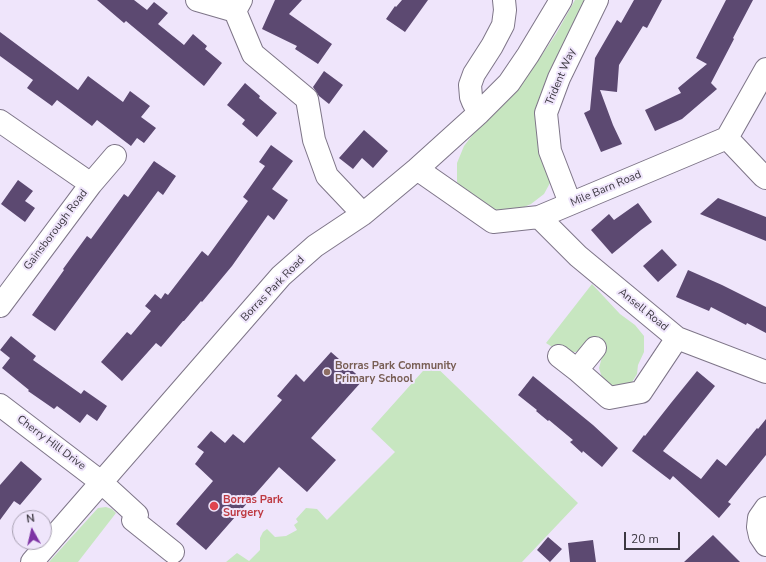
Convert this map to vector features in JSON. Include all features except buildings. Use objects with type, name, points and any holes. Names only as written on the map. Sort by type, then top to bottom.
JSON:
[{"type":"street","points":[[197,0],[238,5],[253,54],[307,99],[314,140],[327,176],[363,214]]},
{"type":"street","points":[[479,113],[471,97],[470,85],[474,74],[492,46],[503,25],[505,10],[504,0]]},
{"type":"street","name":"Borras Park Road","points":[[32,562],[281,276],[315,246],[363,214],[418,169],[509,83],[528,55],[561,0]]},
{"type":"street","name":"Trident Way","points":[[570,203],[550,151],[546,113],[559,78],[597,0]]},
{"type":"street","points":[[766,69],[727,138],[766,178]]},
{"type":"street","points":[[0,122],[91,184]]},
{"type":"street","name":"Mile Barn Road","points":[[418,169],[493,222],[539,217],[727,138]]},
{"type":"street","name":"Gainsborough Road","points":[[0,306],[91,184],[115,156]]},
{"type":"street","name":"Ansell Road","points":[[539,217],[578,256],[677,338],[766,372]]},
{"type":"street","points":[[559,356],[609,398],[641,392],[677,338]]},
{"type":"street","points":[[577,370],[595,348]]},
{"type":"street","name":"Cherry Hill Drive","points":[[0,405],[101,482],[137,515],[133,520],[173,552]]},
{"type":"street","points":[[766,508],[759,518],[758,527],[760,536],[766,545]]},
{"type":"green space","points":[[575,0],[589,0],[553,72],[552,171],[550,183],[544,194],[531,204],[513,212],[495,215],[466,199],[457,182],[457,163],[464,146],[474,133],[529,74],[556,34]]},
{"type":"green space","points":[[592,284],[620,314],[635,325],[644,336],[644,352],[638,365],[637,374],[631,384],[610,389],[603,381],[599,368],[606,350],[596,342],[593,345],[576,352],[560,352],[546,343]]},
{"type":"green space","points":[[431,362],[578,503],[522,562],[226,562],[237,553],[249,561],[260,550],[260,538],[263,532],[267,529],[275,537],[286,536],[297,530],[294,525],[298,522],[296,519],[306,508],[317,509],[327,520],[395,452],[371,429]]},
{"type":"green space","points":[[106,507],[112,509],[116,513],[78,562],[49,562],[98,508]]},
{"type":"place","name":"Borras Park Community Primary School","points":[[327,372]]},
{"type":"place","name":"Borras Park Surgery","points":[[214,506]]}]
